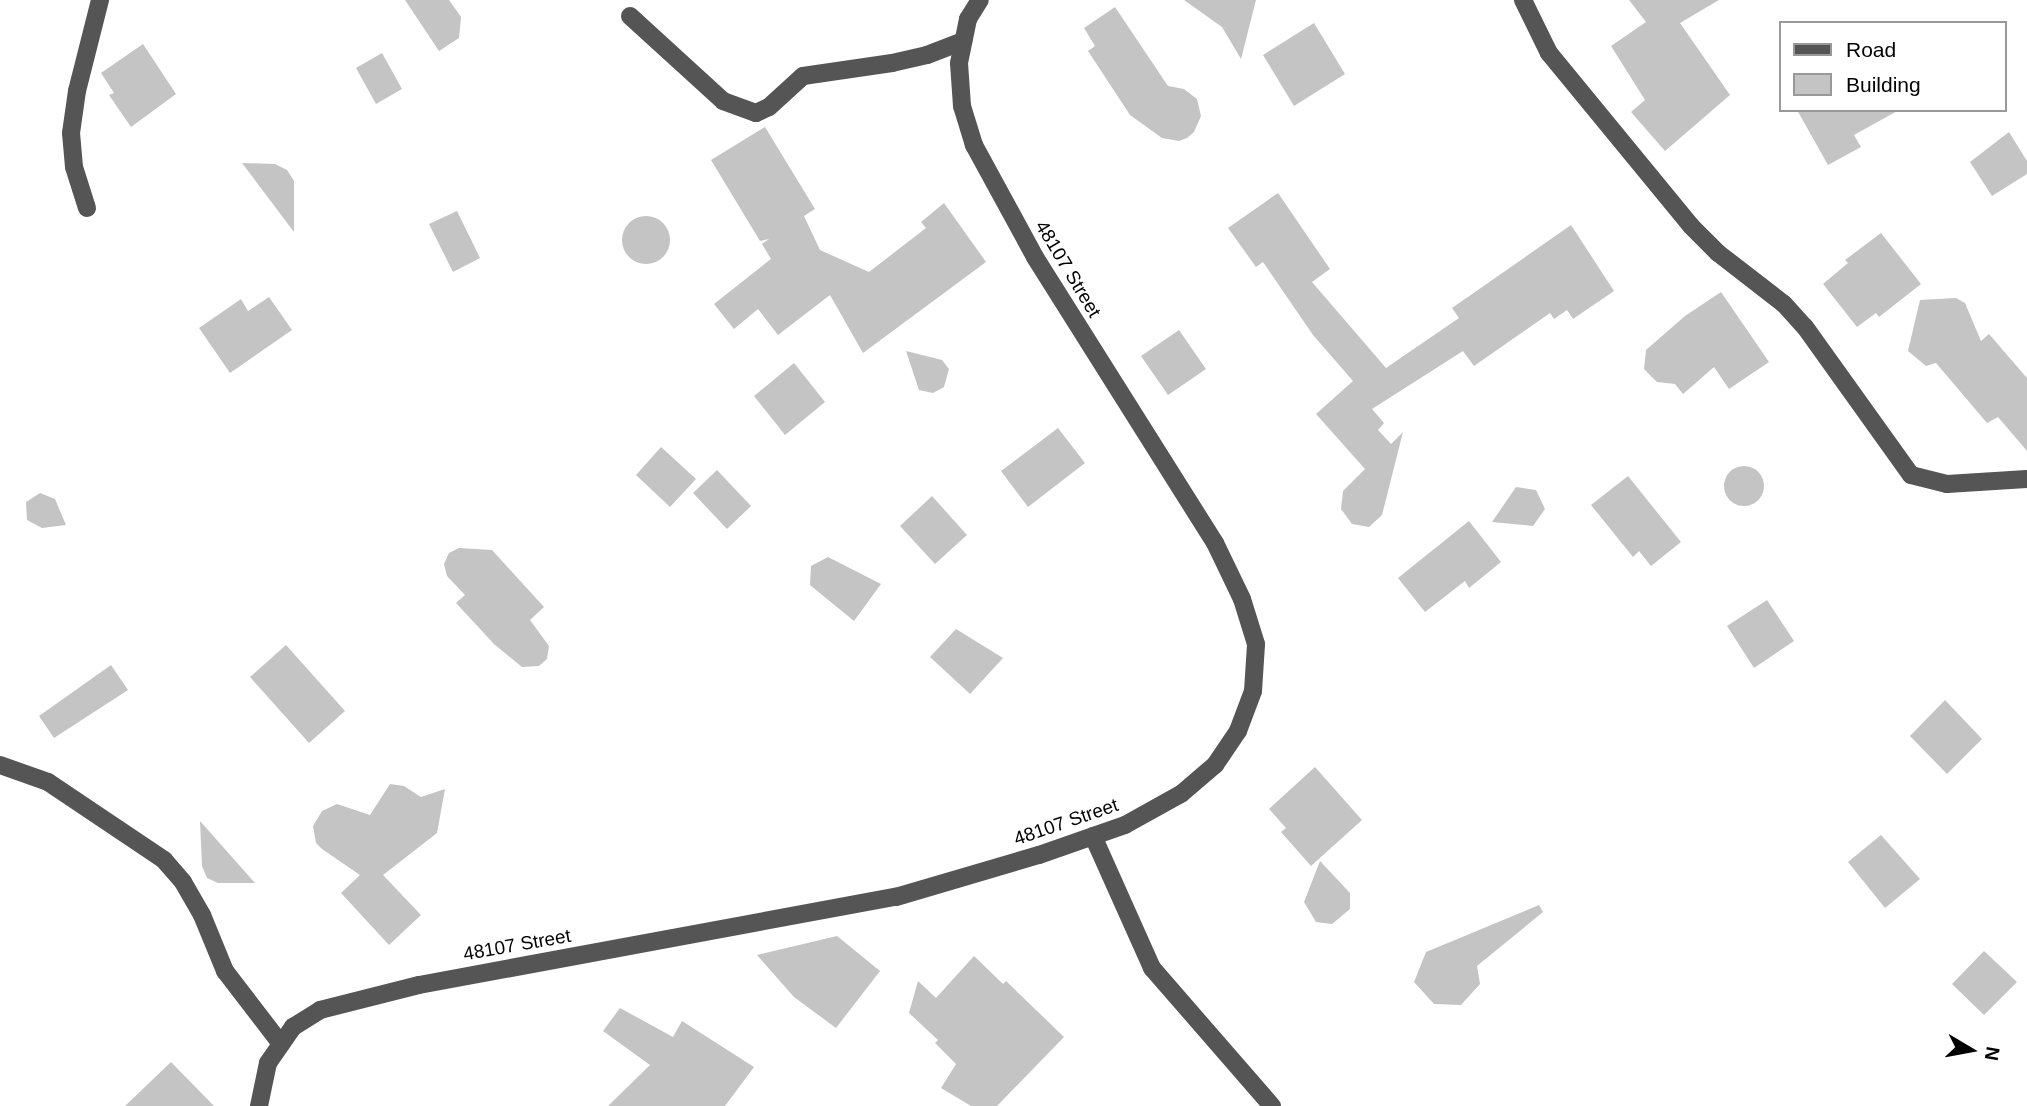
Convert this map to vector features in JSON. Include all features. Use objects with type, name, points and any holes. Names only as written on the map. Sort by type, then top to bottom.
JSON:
[{"type":"street","points":[[87,208],[74,167],[71,133],[77,91],[100,0]]},
{"type":"street","name":"48107 Street","points":[[259,1106],[268,1063],[293,1027],[320,1010],[361,997],[895,897],[1125,825],[1181,794],[1214,765],[1238,731],[1253,691],[1256,644],[1242,599],[1215,543],[1049,280],[974,145],[962,106],[959,63],[968,19],[979,0]]},
{"type":"street","points":[[1523,0],[1549,53],[1691,226],[1718,253],[1783,304],[1805,327],[1911,475],[1947,484],[2027,480]]},
{"type":"street","points":[[630,16],[723,101],[756,113],[769,107],[803,76],[892,63],[927,55],[963,41]]},
{"type":"street","points":[[0,765],[48,782],[164,860],[183,882],[202,915],[225,971],[281,1044]]},
{"type":"street","points":[[1093,836],[1152,968],[1272,1106]]},
{"type":"building","points":[[405,0],[449,0],[461,17],[459,38],[439,51]]},
{"type":"building","points":[[1184,0],[1256,0],[1241,59],[1222,27]]},
{"type":"building","points":[[1629,0],[1719,0],[1680,23],[1730,95],[1665,151],[1631,112],[1645,100],[1611,46],[1646,22]]},
{"type":"building","points":[[1115,7],[1168,86],[1184,89],[1197,99],[1201,116],[1194,132],[1187,138],[1179,141],[1162,138],[1130,115],[1088,51],[1095,46],[1084,28]]},
{"type":"building","points":[[1314,23],[1345,74],[1294,106],[1263,55]]},
{"type":"building","points":[[143,44],[176,94],[131,127],[109,95],[114,93],[101,73]]},
{"type":"building","points":[[382,53],[402,89],[376,104],[356,68]]},
{"type":"building","points":[[1798,112],[1895,112],[1854,135],[1861,147],[1828,165]]},
{"type":"building","points":[[765,127],[815,209],[804,216],[820,250],[869,272],[926,228],[921,222],[944,203],[986,262],[863,353],[830,295],[778,335],[758,309],[734,329],[714,304],[771,259],[762,244],[769,239],[760,241],[711,160]]},
{"type":"building","points":[[2009,132],[2027,161],[2027,174],[1992,196],[1970,162]]},
{"type":"building","points":[[242,163],[275,164],[287,170],[294,181],[294,232]]},
{"type":"building","points":[[1278,193],[1330,269],[1312,282],[1386,368],[1459,318],[1452,308],[1571,225],[1614,291],[1573,319],[1567,310],[1554,319],[1550,313],[1474,366],[1463,351],[1372,409],[1384,423],[1378,430],[1391,444],[1403,432],[1382,515],[1369,527],[1352,524],[1341,509],[1343,491],[1365,469],[1316,414],[1353,381],[1313,335],[1263,262],[1256,267],[1228,228]]},
{"type":"building","points":[[457,211],[480,258],[453,272],[429,224]]},
{"type":"building","points":[[646,216],[655,217],[663,223],[669,231],[669,249],[663,257],[655,263],[646,264],[637,263],[629,257],[623,249],[622,240],[623,231],[629,223],[637,217]]},
{"type":"building","points":[[1881,233],[1921,284],[1879,317],[1876,313],[1857,327],[1823,284],[1848,263],[1845,260]]},
{"type":"building","points":[[1721,292],[1769,362],[1729,389],[1714,367],[1683,394],[1675,384],[1657,382],[1644,369],[1646,350],[1685,316]]},
{"type":"building","points":[[269,297],[292,330],[230,373],[199,328],[241,299],[248,311]]},
{"type":"building","points":[[1956,298],[1965,303],[1981,341],[1989,334],[2027,378],[2027,451],[1998,417],[1987,423],[1936,363],[1926,366],[1908,351],[1920,300]]},
{"type":"building","points":[[1179,330],[1206,369],[1168,395],[1141,356]]},
{"type":"building","points":[[906,351],[942,360],[949,369],[944,387],[933,393],[919,390]]},
{"type":"building","points":[[794,363],[825,402],[785,435],[754,396]]},
{"type":"building","points":[[1058,428],[1085,463],[1028,507],[1001,471]]},
{"type":"building","points":[[661,447],[696,479],[670,507],[636,475]]},
{"type":"building","points":[[1744,466],[1752,467],[1758,472],[1763,478],[1763,494],[1758,500],[1752,505],[1744,506],[1736,505],[1730,500],[1725,494],[1724,486],[1725,478],[1730,472],[1736,467]]},
{"type":"building","points":[[717,470],[751,506],[727,529],[693,493]]},
{"type":"building","points":[[1628,476],[1681,542],[1651,566],[1639,551],[1633,557],[1591,505]]},
{"type":"building","points":[[1516,487],[1536,490],[1545,509],[1533,526],[1492,522]]},
{"type":"building","points":[[40,493],[55,499],[66,525],[42,528],[27,520],[26,502]]},
{"type":"building","points":[[932,496],[967,535],[935,564],[900,526]]},
{"type":"building","points":[[1469,521],[1501,562],[1469,588],[1465,581],[1425,612],[1398,578]]},
{"type":"building","points":[[459,548],[492,550],[544,607],[530,620],[549,646],[547,659],[539,666],[522,667],[494,644],[456,603],[465,595],[447,576],[444,564],[449,553]]},
{"type":"building","points":[[828,557],[881,584],[854,621],[810,585],[811,566]]},
{"type":"building","points":[[1767,600],[1794,641],[1754,668],[1727,626]]},
{"type":"building","points":[[956,629],[1003,658],[970,694],[930,657]]},
{"type":"building","points":[[286,645],[345,711],[309,743],[250,677]]},
{"type":"building","points":[[111,665],[128,690],[54,738],[39,716]]},
{"type":"building","points":[[1945,700],[1982,739],[1947,774],[1910,736]]},
{"type":"building","points":[[1315,767],[1362,820],[1311,866],[1281,832],[1286,828],[1269,809]]},
{"type":"building","points":[[390,784],[404,786],[421,797],[445,789],[437,833],[383,875],[421,915],[389,945],[341,893],[360,875],[316,843],[313,826],[322,811],[337,804],[370,815]]},
{"type":"building","points":[[200,821],[255,883],[218,883],[207,878],[202,866]]},
{"type":"building","points":[[1881,835],[1920,879],[1885,908],[1848,862]]},
{"type":"building","points":[[1320,861],[1350,893],[1350,909],[1332,924],[1316,922],[1304,902]]},
{"type":"building","points":[[1539,905],[1543,912],[1477,966],[1480,984],[1461,1005],[1434,1004],[1414,982],[1426,952]]},
{"type":"building","points":[[837,936],[880,971],[836,1028],[794,997],[757,955]]},
{"type":"building","points":[[1984,951],[2017,982],[1984,1015],[1952,984]]},
{"type":"building","points":[[974,956],[1003,984],[1006,981],[1064,1037],[997,1106],[971,1106],[941,1088],[956,1064],[935,1043],[938,1040],[909,1013],[918,981],[936,998]]},
{"type":"building","points":[[620,1008],[673,1037],[682,1021],[754,1067],[725,1106],[608,1106],[650,1065],[603,1031]]},
{"type":"building","points":[[171,1062],[214,1106],[125,1106]]}]
